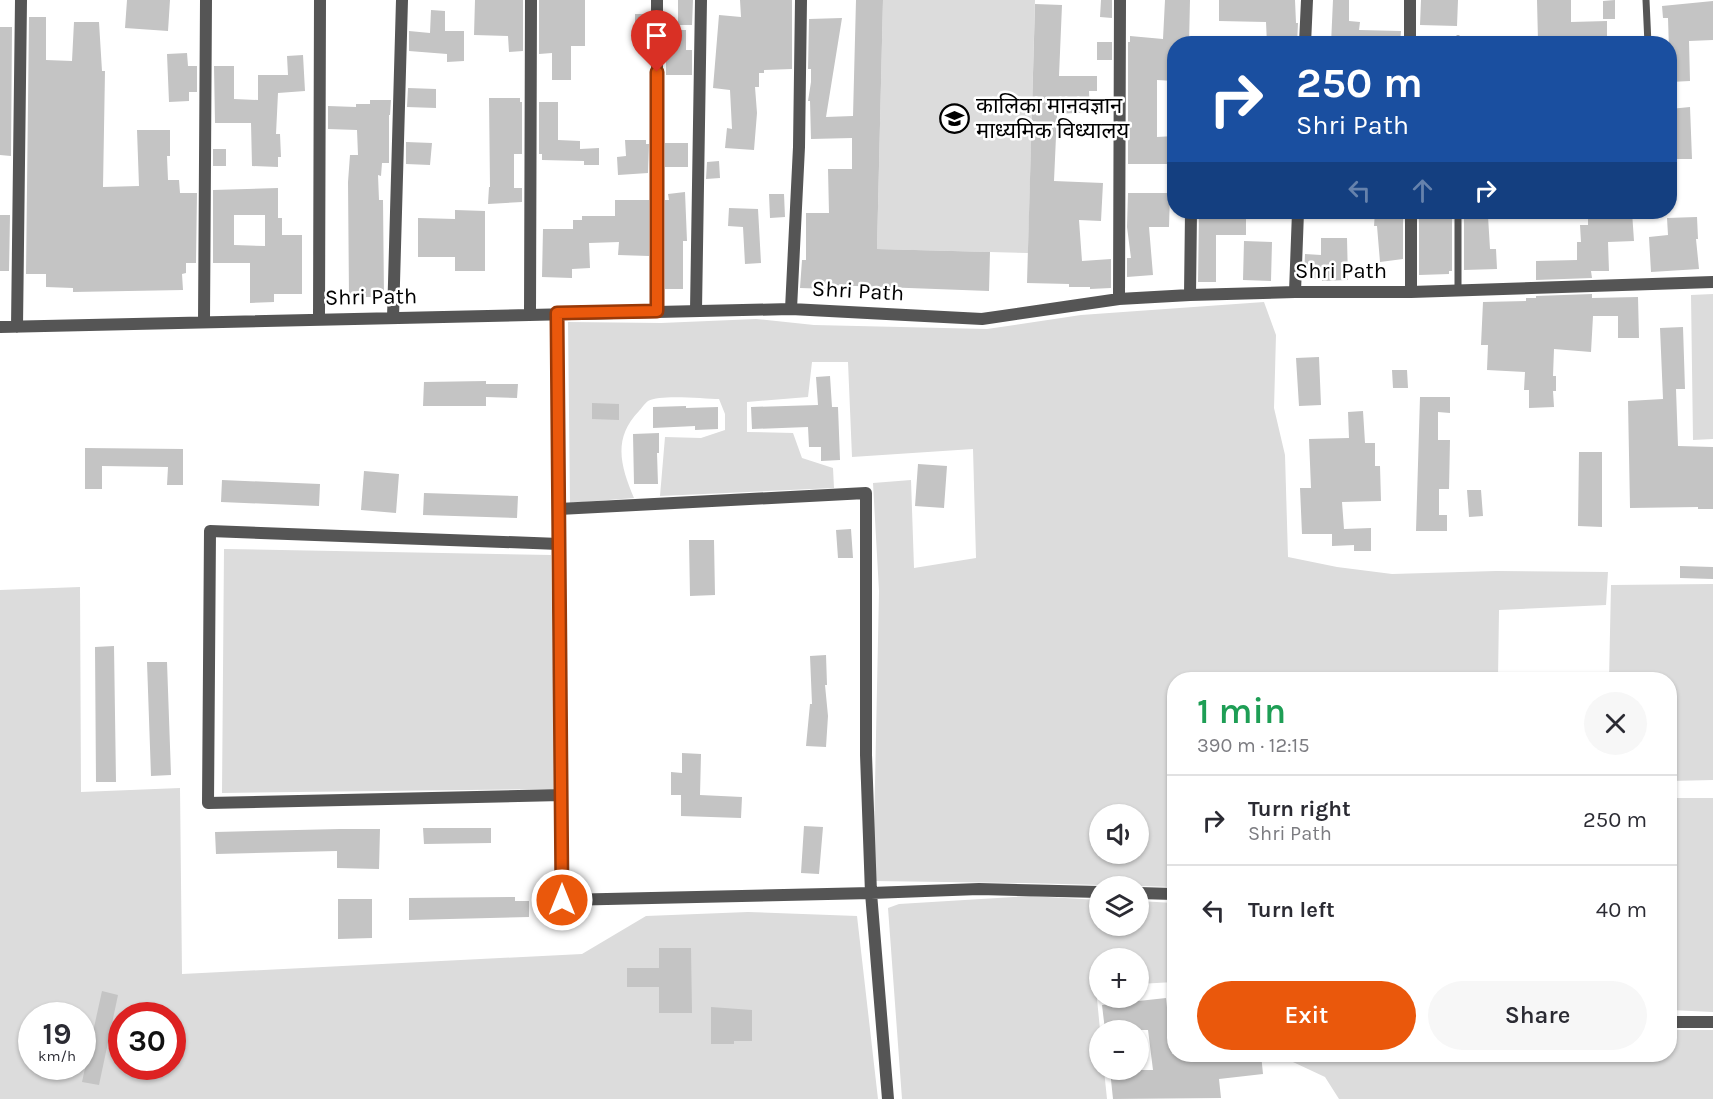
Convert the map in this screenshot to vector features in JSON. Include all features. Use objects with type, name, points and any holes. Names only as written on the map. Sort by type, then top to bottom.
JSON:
[{"type":"street","points":[[17,327],[21,0]]},
{"type":"street","points":[[204,322],[206,0]]},
{"type":"street","points":[[319,319],[320,0]]},
{"type":"street","points":[[393,318],[402,0]]},
{"type":"street","points":[[530,314],[531,0]]},
{"type":"street","points":[[657,0],[657,311]]},
{"type":"street","points":[[696,310],[701,0]]},
{"type":"street","points":[[791,309],[799,147],[801,0]]},
{"type":"street","points":[[1119,299],[1120,0]]},
{"type":"street","points":[[1305,36],[1307,0]]},
{"type":"street","points":[[1410,0],[1410,36]]},
{"type":"street","points":[[1190,295],[1191,219]]},
{"type":"street","points":[[1295,292],[1298,219]]},
{"type":"street","points":[[1411,219],[1411,292]]},
{"type":"street","name":"Shri Path","points":[[0,327],[791,309],[982,319],[1119,299],[1190,295],[1458,291],[1713,282]]},
{"type":"street","points":[[557,313],[562,900],[979,889],[1089,892]]},
{"type":"street","points":[[559,509],[866,493],[866,755],[871,893],[888,1099]]},
{"type":"street","points":[[559,544],[210,531],[208,803],[561,795]]},
{"type":"street","points":[[1149,893],[1167,894]]},
{"type":"street","points":[[1677,1022],[1713,1022]]},
{"type":"lane","points":[[1646,0],[1648,36]]},
{"type":"lane","points":[[1458,219],[1458,291]]},
{"type":"shaded area","name":"कालिका मानवज्ञान माध्यमिक विध्यालय","points":[[883,0],[1035,0],[1028,253],[877,249]]},
{"type":"shaded area","points":[[1713,294],[1713,439],[1693,440],[1691,295]]},
{"type":"shaded area","points":[[1264,302],[1276,335],[1274,408],[1285,455],[1288,557],[1337,567],[1392,574],[1496,571],[1608,572],[1606,605],[1499,610],[1498,672],[1167,672],[1167,887],[1149,886],[1149,876],[1089,876],[1089,885],[873,881],[879,591],[873,483],[911,480],[914,568],[976,558],[973,449],[852,457],[848,362],[812,362],[808,397],[747,402],[747,432],[793,433],[802,458],[833,468],[834,488],[660,496],[665,437],[701,438],[725,430],[725,414],[719,399],[662,398],[647,402],[630,422],[625,432],[622,443],[623,464],[634,498],[570,503],[568,322],[661,323],[756,319],[814,325],[987,329],[1081,315]]},
{"type":"shaded area","points":[[224,549],[551,555],[555,789],[222,793]]},
{"type":"shaded area","points":[[1713,584],[1713,780],[1677,781],[1677,672],[1609,672],[1611,585]]},
{"type":"shaded area","points":[[80,587],[81,792],[180,788],[182,974],[582,954],[646,916],[748,912],[857,916],[878,1099],[0,1099],[0,590]]},
{"type":"shaded area","points":[[1677,798],[1713,798],[1713,1012],[1677,1010]]},
{"type":"shaded area","points":[[1030,896],[1089,899],[1089,936],[1149,936],[1149,902],[1167,903],[1167,982],[1149,983],[1149,948],[1089,948],[1089,1008],[1098,1008],[1099,1020],[1089,1020],[1089,1080],[1105,1080],[1107,1099],[902,1099],[888,908],[899,904]]},
{"type":"shaded area","points":[[1677,1030],[1713,1030],[1713,1099],[1339,1099],[1325,1077],[1293,1062],[1677,1062]]},
{"type":"building","points":[[127,0],[170,0],[168,31],[125,28]]},
{"type":"building","points":[[475,0],[523,0],[523,51],[509,52],[508,36],[474,35]]},
{"type":"building","points":[[539,0],[585,0],[585,46],[571,46],[571,80],[552,80],[552,53],[539,54]]},
{"type":"building","points":[[678,0],[693,0],[692,25],[678,25]]},
{"type":"building","points":[[740,0],[792,0],[792,69],[764,70],[764,73],[759,73],[759,87],[755,87],[757,113],[754,150],[725,148],[727,128],[732,129],[730,90],[713,88],[719,15],[741,17]]},
{"type":"building","points":[[856,0],[883,0],[877,249],[990,252],[989,291],[829,285],[829,289],[800,288],[802,260],[806,260],[806,213],[829,213],[828,169],[852,169],[852,138],[811,139],[810,101],[808,101],[811,82],[811,69],[808,69],[809,19],[842,18],[826,117],[853,116]]},
{"type":"building","points":[[1101,0],[1112,0],[1112,18],[1100,17]]},
{"type":"building","points":[[1165,0],[1190,0],[1189,36],[1167,36],[1167,81],[1157,80],[1157,137],[1167,136],[1167,164],[1128,164],[1128,42],[1130,42],[1130,36],[1163,39]]},
{"type":"building","points":[[1219,0],[1295,0],[1297,36],[1267,36],[1266,22],[1219,21]]},
{"type":"building","points":[[1333,0],[1349,0],[1349,21],[1360,22],[1359,30],[1401,31],[1401,36],[1331,36]]},
{"type":"building","points":[[1421,0],[1458,0],[1457,26],[1420,25]]},
{"type":"building","points":[[1537,0],[1571,0],[1571,22],[1607,21],[1607,36],[1538,36]]},
{"type":"building","points":[[1615,0],[1615,19],[1603,19],[1603,1]]},
{"type":"building","points":[[1713,1],[1713,40],[1689,41],[1690,81],[1677,82],[1677,36],[1669,36],[1668,18],[1663,18],[1662,6]]},
{"type":"building","points":[[1035,4],[1062,5],[1059,76],[1097,76],[1097,91],[1089,91],[1090,112],[1057,114],[1054,181],[1103,183],[1101,221],[1079,220],[1082,261],[1111,259],[1111,288],[1090,289],[1090,287],[1069,287],[1069,284],[1027,283]]},
{"type":"building","points":[[431,10],[445,11],[445,31],[464,31],[464,61],[447,62],[447,54],[409,51],[409,31],[430,33]]},
{"type":"building","points":[[635,14],[649,14],[649,38],[635,38]]},
{"type":"building","points":[[29,17],[46,17],[46,60],[72,61],[74,22],[99,22],[102,71],[105,71],[103,187],[139,186],[137,130],[170,130],[170,156],[167,156],[168,180],[179,180],[180,193],[197,193],[196,263],[186,263],[186,273],[182,274],[183,290],[73,292],[73,288],[46,287],[46,274],[26,274]]},
{"type":"building","points":[[0,27],[12,27],[11,156],[0,155]]},
{"type":"building","points":[[666,30],[686,30],[686,50],[692,50],[692,75],[666,75]]},
{"type":"building","points":[[1097,42],[1112,42],[1112,60],[1097,60]]},
{"type":"building","points":[[187,53],[188,66],[197,66],[197,92],[189,92],[189,101],[169,102],[167,54]]},
{"type":"building","points":[[303,55],[305,91],[278,93],[276,134],[280,134],[281,157],[278,157],[278,167],[252,166],[251,123],[215,123],[214,66],[234,66],[234,99],[258,100],[258,75],[288,75],[287,56]]},
{"type":"building","points":[[408,88],[436,89],[436,108],[407,107]]},
{"type":"building","points":[[489,98],[520,98],[522,102],[522,154],[514,154],[514,188],[522,188],[522,202],[488,204],[490,187]]},
{"type":"building","points":[[370,100],[391,100],[389,163],[382,163],[381,176],[378,175],[379,200],[383,200],[384,297],[349,297],[348,182],[350,155],[358,155],[357,130],[328,129],[328,106],[356,107],[356,104],[370,104]]},
{"type":"building","points":[[539,102],[558,102],[558,140],[580,141],[580,149],[599,148],[599,165],[584,165],[584,161],[542,160],[542,154],[539,154]]},
{"type":"building","points":[[1690,107],[1692,159],[1677,159],[1677,108]]},
{"type":"building","points":[[625,140],[646,140],[646,144],[649,144],[648,173],[618,175],[617,157],[626,156]]},
{"type":"building","points":[[406,142],[432,143],[430,165],[406,164]]},
{"type":"building","points":[[665,143],[688,143],[688,167],[665,167]]},
{"type":"building","points":[[213,149],[226,149],[226,166],[213,166]]},
{"type":"building","points":[[719,161],[720,178],[706,179],[707,162]]},
{"type":"building","points":[[278,188],[278,218],[282,218],[282,235],[302,235],[302,294],[274,294],[274,302],[250,303],[250,263],[213,263],[213,190]],"holes":[[[234,215],[265,215],[265,246],[234,245]]]},
{"type":"building","points":[[685,192],[687,241],[683,241],[683,289],[665,289],[665,200],[669,200],[668,194]]},
{"type":"building","points":[[1128,193],[1167,193],[1169,227],[1149,227],[1153,275],[1127,277],[1127,258],[1131,258],[1127,227]]},
{"type":"building","points":[[769,194],[784,194],[785,217],[770,218]]},
{"type":"building","points":[[615,200],[649,200],[649,256],[618,255],[619,242],[589,243],[590,268],[572,269],[572,278],[542,277],[543,229],[573,229],[573,220],[582,220],[582,216],[615,216]]},
{"type":"building","points":[[729,208],[758,209],[761,263],[745,264],[743,227],[728,226]]},
{"type":"building","points":[[455,210],[485,211],[485,271],[455,271],[455,257],[418,257],[418,218],[455,219]]},
{"type":"building","points":[[0,215],[10,215],[9,271],[0,271]]},
{"type":"building","points":[[1697,217],[1698,239],[1696,239],[1699,269],[1651,272],[1649,237],[1668,235],[1667,219]]},
{"type":"building","points":[[1199,219],[1246,219],[1246,235],[1216,235],[1216,282],[1198,282]]},
{"type":"building","points":[[1374,219],[1403,219],[1403,259],[1380,262],[1377,226],[1374,226]]},
{"type":"building","points":[[1419,219],[1452,219],[1452,271],[1449,271],[1449,274],[1419,275]]},
{"type":"building","points":[[1464,219],[1488,219],[1490,249],[1496,249],[1497,269],[1464,270]]},
{"type":"building","points":[[1588,219],[1632,219],[1634,241],[1608,242],[1609,271],[1591,271],[1592,278],[1536,280],[1536,261],[1577,260],[1577,242],[1581,242],[1580,225],[1588,225]]},
{"type":"building","points":[[1321,238],[1347,238],[1348,280],[1322,281],[1322,279],[1304,278],[1305,254],[1321,255]]},
{"type":"building","points":[[1244,241],[1272,242],[1271,281],[1243,280]]},
{"type":"building","points":[[1592,294],[1592,298],[1638,297],[1639,338],[1618,338],[1618,316],[1593,316],[1591,352],[1554,349],[1553,376],[1556,376],[1556,391],[1553,391],[1554,407],[1529,408],[1529,390],[1524,390],[1525,372],[1487,370],[1488,345],[1481,345],[1483,302],[1526,301],[1526,298],[1536,298],[1536,296]]},
{"type":"building","points":[[1683,327],[1685,389],[1676,389],[1678,446],[1713,447],[1713,509],[1698,509],[1698,507],[1630,508],[1628,401],[1663,399],[1660,328]]},
{"type":"building","points":[[1319,357],[1321,405],[1299,406],[1296,358]]},
{"type":"building","points":[[1392,370],[1407,370],[1408,388],[1393,388]]},
{"type":"building","points":[[830,376],[832,407],[838,407],[840,460],[821,461],[821,447],[809,447],[808,427],[752,429],[751,407],[818,405],[816,377]]},
{"type":"building","points":[[486,381],[486,384],[518,384],[517,398],[486,397],[486,406],[423,406],[424,382]]},
{"type":"building","points":[[1420,397],[1450,397],[1450,413],[1438,412],[1438,440],[1450,440],[1449,489],[1439,489],[1439,515],[1447,515],[1447,531],[1416,531]]},
{"type":"building","points":[[592,403],[619,404],[619,420],[592,419]]},
{"type":"building","points":[[686,406],[686,408],[718,407],[718,429],[695,430],[695,426],[653,428],[653,407]]},
{"type":"building","points":[[1363,411],[1365,443],[1375,443],[1375,466],[1380,466],[1381,501],[1342,502],[1344,529],[1371,528],[1371,551],[1354,551],[1354,545],[1332,546],[1332,534],[1302,534],[1300,488],[1311,488],[1309,439],[1349,438],[1348,412]]},
{"type":"building","points":[[659,433],[658,484],[634,484],[633,434]]},
{"type":"building","points":[[85,448],[183,449],[183,485],[167,485],[168,467],[102,466],[102,489],[85,489]]},
{"type":"building","points":[[1579,452],[1602,452],[1602,527],[1578,526]]},
{"type":"building","points":[[918,464],[947,466],[944,508],[915,506]]},
{"type":"building","points":[[364,471],[399,474],[396,513],[361,510]]},
{"type":"building","points":[[222,480],[320,484],[319,506],[221,502]]},
{"type":"building","points":[[1467,490],[1481,490],[1483,516],[1469,517]]},
{"type":"building","points":[[424,493],[518,496],[517,518],[423,515]]},
{"type":"building","points":[[851,529],[853,558],[838,558],[836,530]]},
{"type":"building","points":[[689,540],[714,540],[715,595],[690,596]]},
{"type":"building","points":[[1680,566],[1713,567],[1713,579],[1680,578]]},
{"type":"building","points":[[114,646],[116,782],[96,782],[95,647]]},
{"type":"building","points":[[826,655],[827,685],[825,685],[828,716],[826,747],[806,746],[810,704],[812,704],[810,656]]},
{"type":"building","points":[[147,662],[167,662],[171,775],[151,776]]},
{"type":"building","points":[[682,753],[701,754],[700,795],[742,797],[741,818],[681,816],[681,795],[671,795],[671,772],[682,773]]},
{"type":"building","points":[[804,826],[823,827],[819,874],[801,873]]},
{"type":"building","points":[[423,828],[491,828],[491,843],[424,844]]},
{"type":"building","points":[[380,829],[379,869],[337,868],[337,851],[216,854],[215,832]]},
{"type":"building","points":[[515,897],[515,901],[529,901],[529,917],[409,920],[409,898]]},
{"type":"building","points":[[338,899],[372,899],[372,938],[338,939]]},
{"type":"building","points":[[659,948],[691,948],[692,1013],[659,1013],[659,987],[627,987],[627,968],[659,968]]},
{"type":"building","points":[[102,991],[118,995],[117,1002],[108,1002],[108,1042],[99,1085],[82,1082],[82,1080],[96,1080],[96,1018]]},
{"type":"building","points":[[1166,998],[1167,1062],[1262,1062],[1263,1074],[1219,1079],[1221,1098],[1113,1099],[1111,1080],[1149,1080],[1149,1070],[1153,1070],[1149,1020],[1104,1020],[1102,1008],[1149,1008],[1149,1000]]},
{"type":"building","points":[[711,1007],[752,1010],[752,1041],[711,1044]]},
{"type":"place","name":"कालिका मानवज्ञान माध्यमिक विध्यालय","points":[[955,119]]},
{"type":"route","points":[[562,900],[557,313],[657,311],[657,72]]}]
